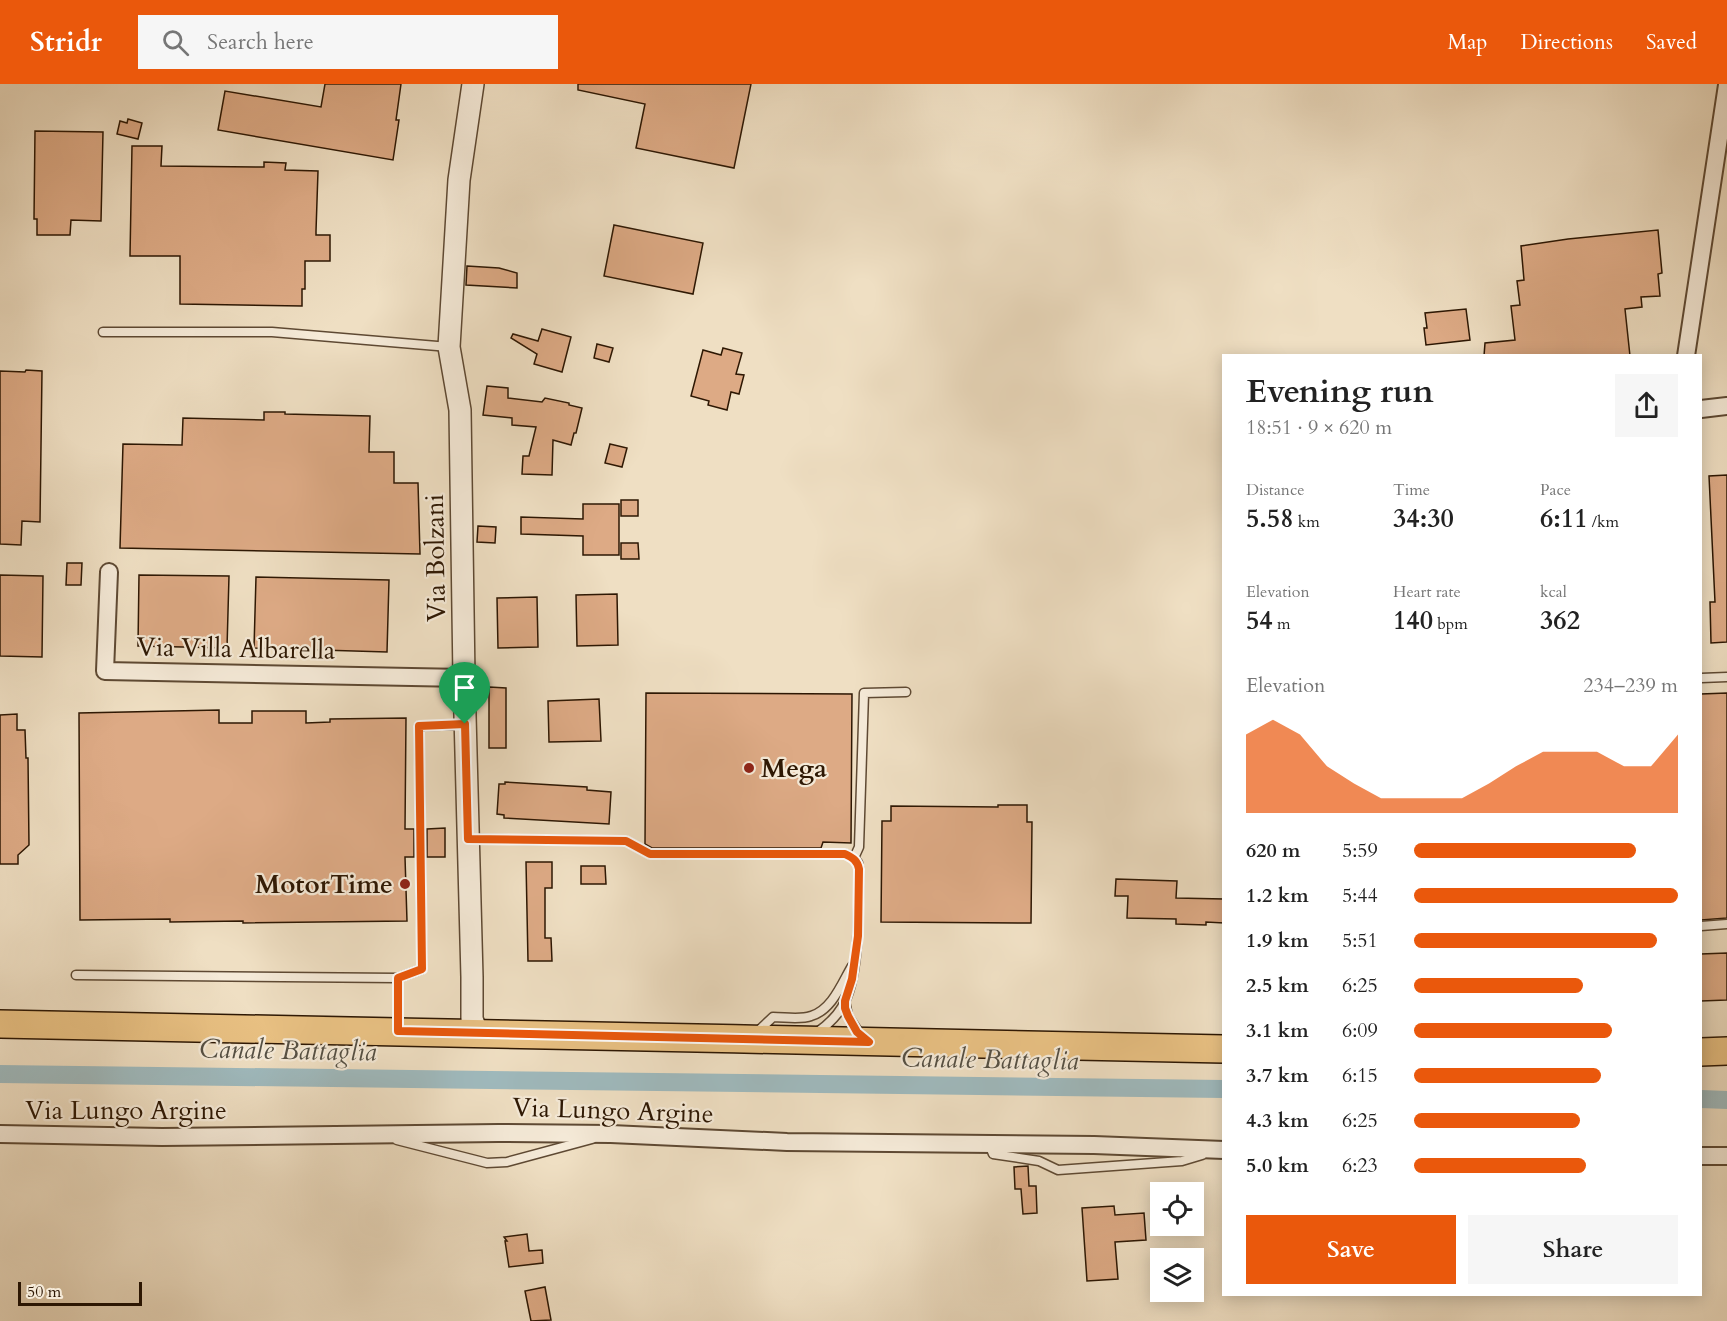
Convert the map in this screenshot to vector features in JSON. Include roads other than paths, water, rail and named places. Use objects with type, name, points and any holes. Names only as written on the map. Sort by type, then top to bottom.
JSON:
[{"type":"main road","points":[[0,1024],[1222,1049]]},
{"type":"main road","points":[[1702,1052],[1727,1051]]},
{"type":"street","name":"Via Bolzani","points":[[473,84],[459,180],[449,347],[460,410],[472,1019],[477,1032]]},
{"type":"street","points":[[1686,354],[1727,85]]},
{"type":"street","points":[[1702,409],[1727,406]]},
{"type":"street","name":"Via Villa Albarella","points":[[110,572],[105,671],[464,678]]},
{"type":"street","name":"Via Lungo Argine","points":[[0,1134],[162,1137],[498,1132],[611,1134],[788,1142],[1094,1145],[1221,1150]]},
{"type":"street","points":[[1702,1156],[1727,1156]]},
{"type":"lane","points":[[103,332],[272,332],[449,347]]},
{"type":"lane","points":[[1702,678],[1727,676]]},
{"type":"lane","points":[[854,858],[859,847],[864,693],[906,692]]},
{"type":"lane","points":[[76,975],[398,978],[422,969],[419,726],[465,724]]},
{"type":"lane","points":[[468,839],[626,841],[650,854],[845,854],[854,858],[858,862],[859,869],[858,936],[852,979],[842,1008],[805,1041]]},
{"type":"lane","points":[[1702,926],[1727,924]]},
{"type":"lane","points":[[750,1040],[773,1017],[804,1017],[820,1012],[839,990],[855,960]]},
{"type":"lane","points":[[398,978],[398,1031]]},
{"type":"lane","points":[[845,1001],[845,1008],[852,1024],[857,1032],[869,1042]]},
{"type":"lane","points":[[377,1134],[487,1162],[507,1162],[611,1134]]},
{"type":"lane","points":[[989,1144],[993,1154],[1039,1161],[1058,1170],[1182,1161],[1221,1150]]},
{"type":"waterway","name":"Canale Battaglia","points":[[0,1074],[1222,1089]]},
{"type":"waterway","name":"Canale Battaglia","points":[[1702,1099],[1727,1100]]},
{"type":"place","name":"Mega","points":[[749,768]]},
{"type":"place","name":"MotorTime","points":[[405,884]]}]
